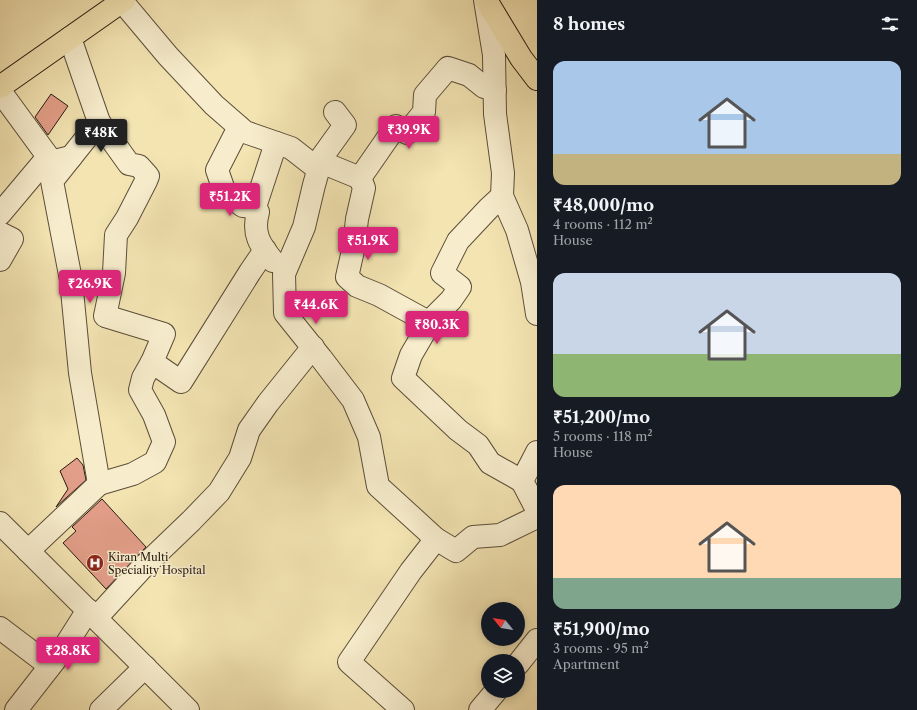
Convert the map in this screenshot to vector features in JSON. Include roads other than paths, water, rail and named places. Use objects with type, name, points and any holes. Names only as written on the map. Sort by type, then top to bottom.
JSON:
[{"type":"main road","points":[[485,0],[521,58],[537,79]]},
{"type":"main road","points":[[0,87],[122,1]]},
{"type":"street","points":[[485,0],[494,55],[496,114],[503,173],[502,196],[518,230],[532,282],[537,314]]},
{"type":"street","points":[[122,1],[168,56],[214,105],[245,132],[291,148],[320,165],[360,178]]},
{"type":"street","points":[[28,552],[99,484],[133,474],[156,462],[164,442],[154,414],[140,390],[143,378],[152,362],[164,334],[105,316],[114,273],[116,235],[127,218],[148,176],[139,166],[129,164],[99,122],[70,38]]},
{"type":"street","points":[[360,178],[396,126],[407,133],[424,112],[425,95],[448,68],[469,75],[484,87],[495,90]]},
{"type":"street","points":[[0,92],[62,159]]},
{"type":"street","points":[[335,112],[345,125],[322,157],[304,227],[284,274],[284,313],[313,347],[353,400],[370,437],[378,486],[436,538],[456,551],[473,537],[500,535],[537,517]]},
{"type":"street","points":[[99,122],[62,159],[52,181],[71,280],[80,373],[99,484]]},
{"type":"street","points":[[239,127],[217,170],[225,193],[243,206],[255,208]]},
{"type":"street","points":[[276,143],[255,208],[258,212],[255,223],[258,240],[284,274]]},
{"type":"street","points":[[0,214],[42,164],[62,159]]},
{"type":"street","points":[[360,178],[364,188],[347,277],[357,286],[379,295],[430,323]]},
{"type":"street","points":[[502,196],[488,208],[458,240],[442,273],[460,287],[451,300],[430,323],[412,355],[403,378],[458,430],[478,446],[490,463],[522,481],[537,512]]},
{"type":"street","points":[[0,233],[12,240],[0,260]]},
{"type":"street","points":[[152,362],[181,382],[265,250]]},
{"type":"street","points":[[16,710],[92,614],[191,521],[219,492],[240,458],[249,430],[313,347]]},
{"type":"street","points":[[522,481],[537,452]]},
{"type":"street","points":[[1,525],[188,710]]},
{"type":"street","points":[[403,710],[349,662],[411,571],[436,538]]},
{"type":"street","points":[[0,628],[50,666]]},
{"type":"street","points":[[525,655],[537,640]]},
{"type":"street","points":[[101,710],[145,667]]},
{"type":"street","points":[[480,710],[490,698]]},
{"type":"place","name":"Kiran Multi Speciality Hospital","points":[[95,563]]}]
